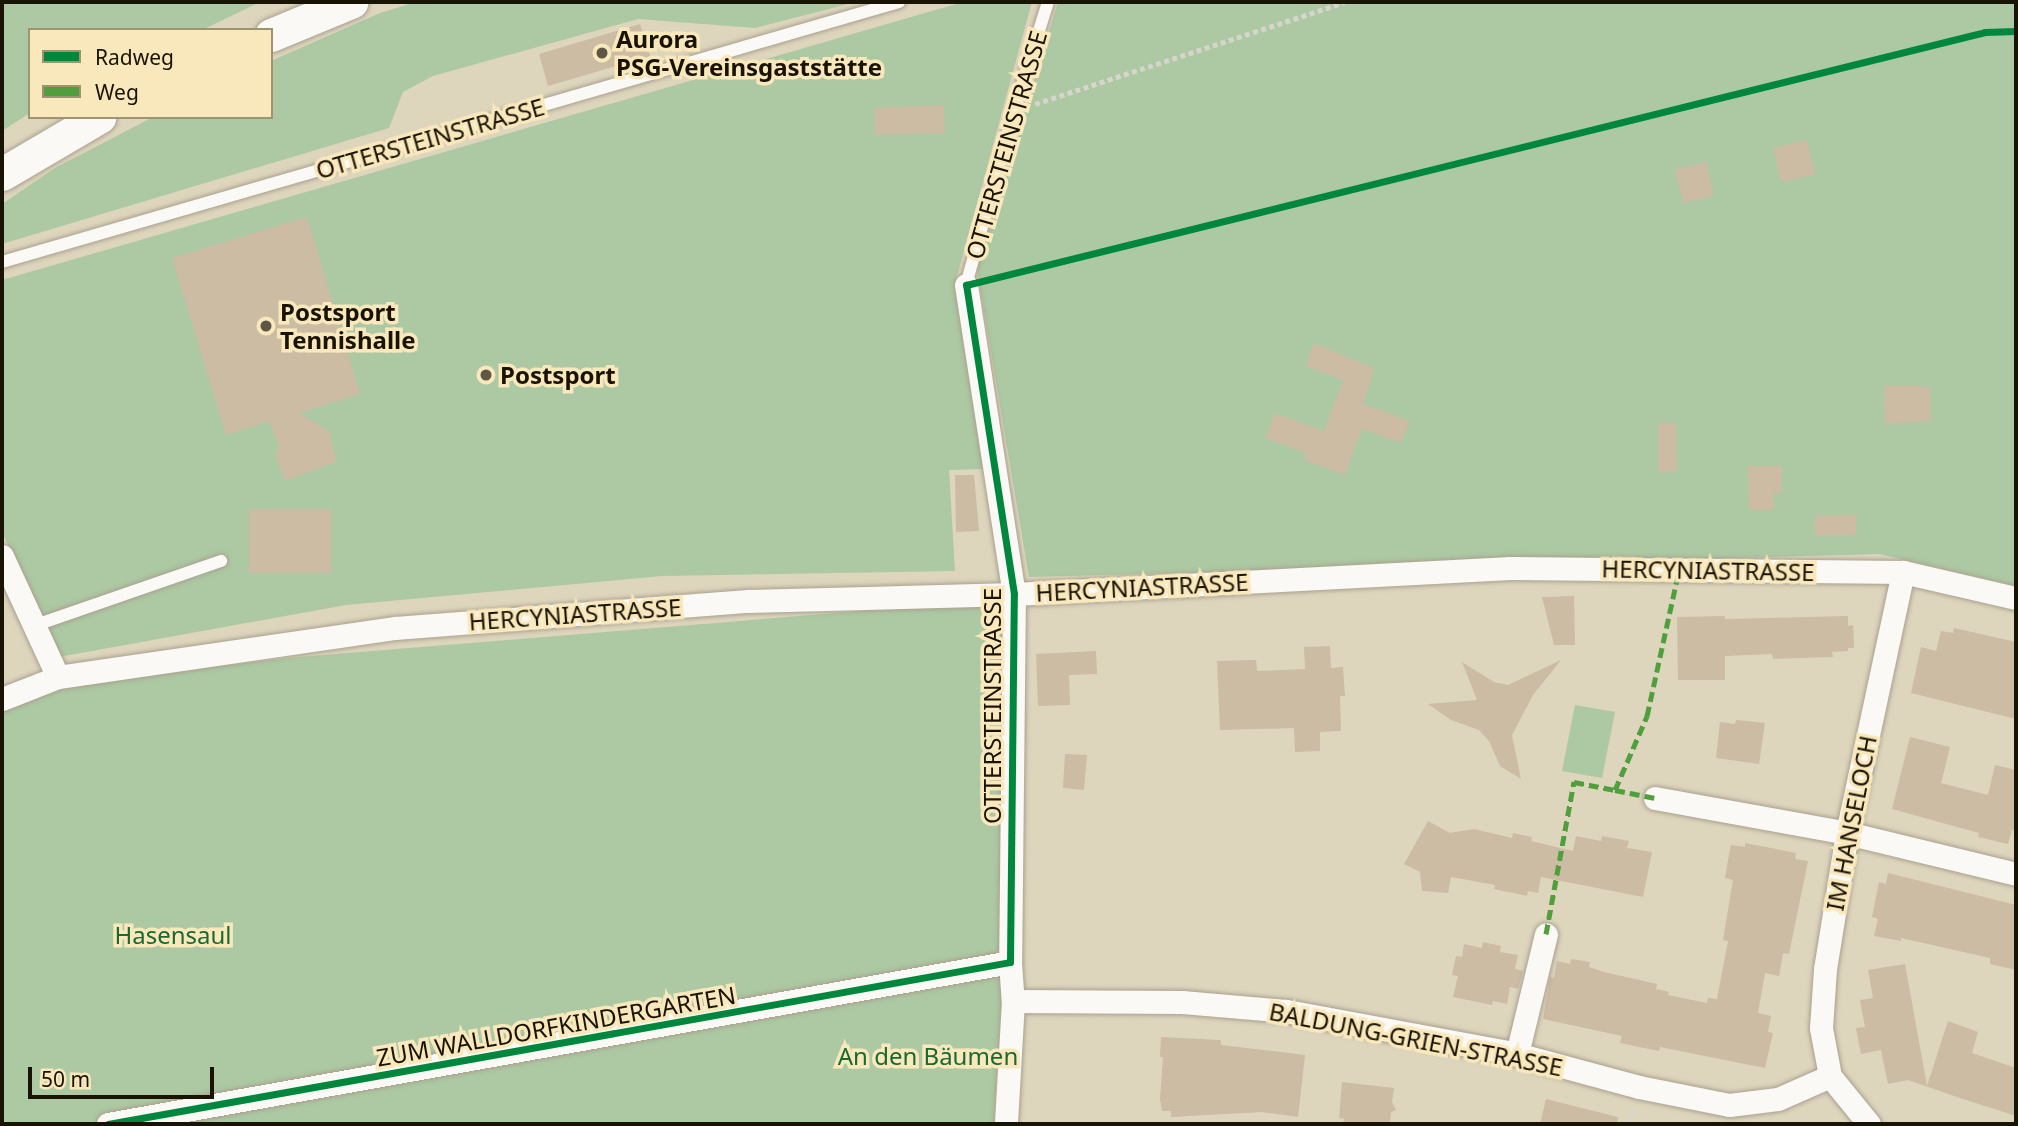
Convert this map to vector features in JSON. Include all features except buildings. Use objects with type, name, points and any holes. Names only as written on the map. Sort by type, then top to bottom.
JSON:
[{"type":"main road","points":[[273,33],[351,2]]},
{"type":"main road","points":[[2,174],[96,119]]},
{"type":"street","name":"OTTERSTEINSTRASSE","points":[[966,285],[1014,594],[1010,962],[1013,1001],[1006,1124]]},
{"type":"street","points":[[2,556],[58,677]]},
{"type":"street","name":"HERCYNIASTRASSE","points":[[2,699],[58,677],[395,628],[748,601],[1014,594],[1510,568],[1903,572],[2016,598]]},
{"type":"street","name":"IM HANSELOCH","points":[[1829,1076],[1821,1028],[1825,969],[1847,833],[1903,572]]},
{"type":"street","points":[[1655,798],[1847,833],[2016,874]]},
{"type":"street","points":[[1517,1054],[1546,934]]},
{"type":"street","name":"ZUM WALLDORFKINDERGARTEN","points":[[108,1124],[1010,962]]},
{"type":"street","name":"BALDUNG-GRIEN-STRASSE","points":[[1013,1001],[1182,1002],[1286,1011],[1517,1054],[1639,1087],[1729,1105],[1778,1099],[1829,1076]]},
{"type":"street","points":[[1829,1076],[1869,1124]]},
{"type":"lane","name":"OTTERSTEINSTRASSE","points":[[2,262],[899,2]]},
{"type":"lane","name":"OTTERSTEINSTRASSE","points":[[966,285],[1014,111],[1048,2]]},
{"type":"lane","points":[[36,625],[221,561]]},
{"type":"path","points":[[1014,111],[1345,2]]},
{"type":"green space","points":[[2,2],[260,2],[206,28],[28,28],[28,114],[2,131]]},
{"type":"green space","points":[[416,2],[856,2],[755,28],[638,19],[433,76],[403,92],[389,128],[2,244],[2,204],[55,168],[149,119],[273,119],[273,60],[380,13]]},
{"type":"green space","name":"Postsport","points":[[963,2],[1032,2],[956,280],[984,469],[949,470],[955,571],[662,576],[346,605],[59,657],[2,532],[2,280]]},
{"type":"green space","points":[[1058,2],[2016,2],[2016,586],[1879,554],[1029,577],[977,269]]},
{"type":"green space","name":"Hasensaul","points":[[1008,599],[1001,959],[90,1124],[2,1124],[2,710],[61,683],[299,657]]},
{"type":"green space","points":[[1575,705],[1615,712],[1602,778],[1562,771]]},
{"type":"green space","name":"An den Bäumen","points":[[1003,974],[994,1124],[135,1124]]},
{"type":"marked path","points":[[1546,934],[1574,782],[1615,790],[1647,716],[1679,570]]},
{"type":"marked path","points":[[1615,790],[1655,798]]},
{"type":"cycle path","points":[[108,1124],[1010,962],[1014,594],[966,285],[1985,32],[2016,31]]},
{"type":"place","name":"Aurora PSG-Vereinsgaststätte","points":[[602,53]]},
{"type":"place","name":"Postsport Tennishalle","points":[[266,326]]},
{"type":"place","name":"Postsport","points":[[486,375]]}]
